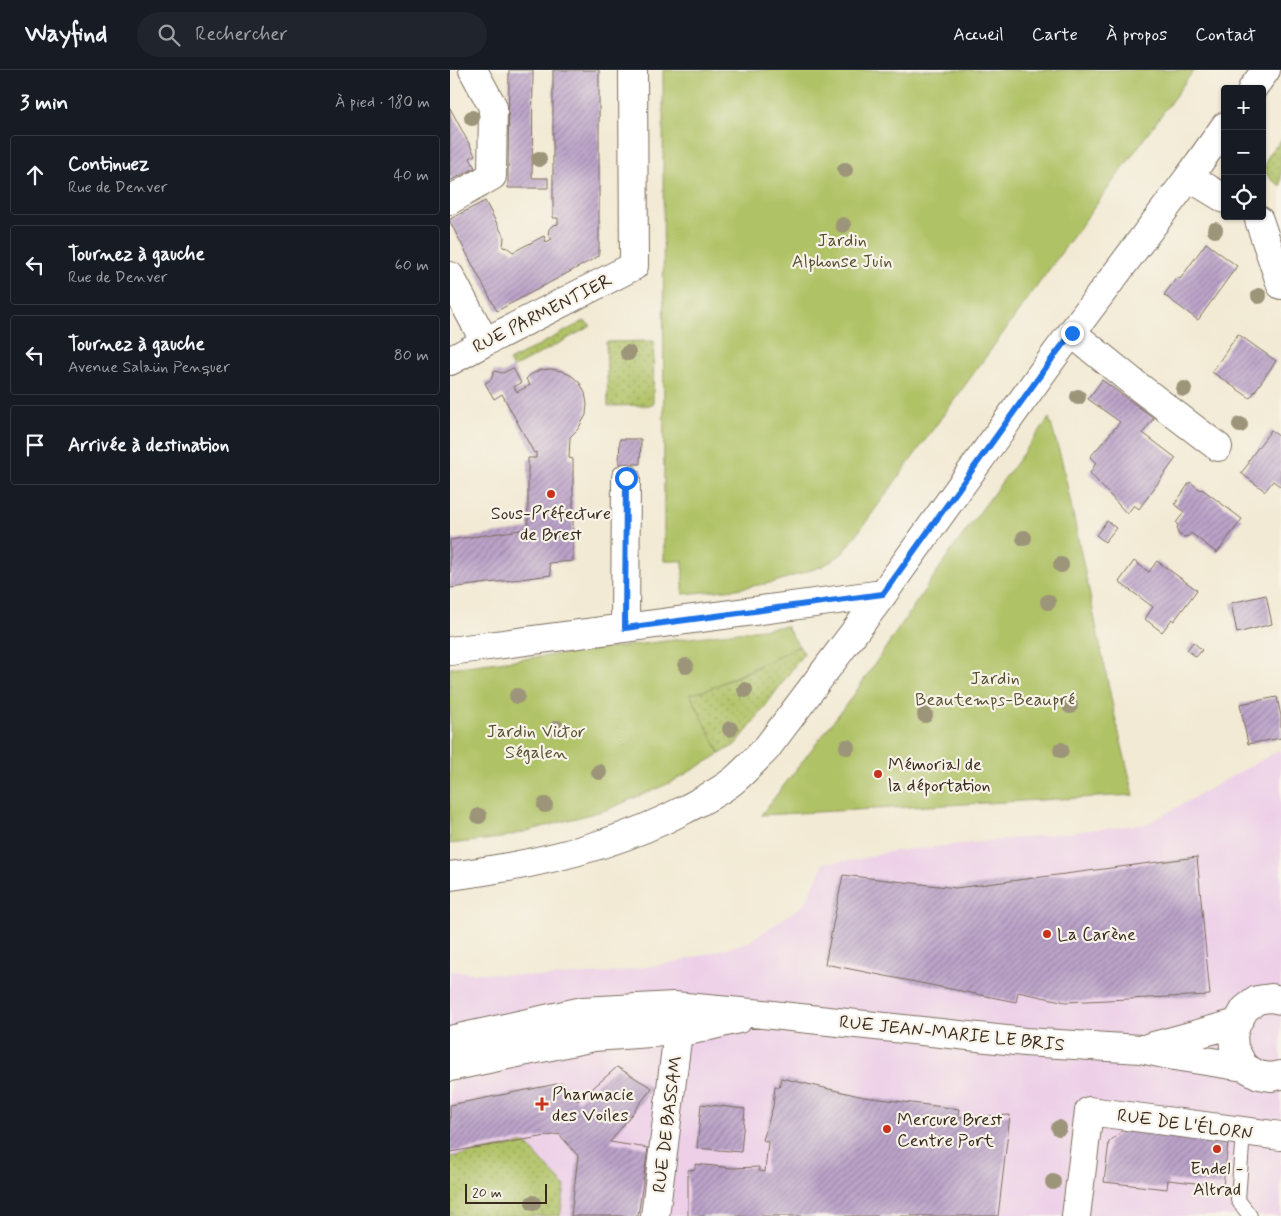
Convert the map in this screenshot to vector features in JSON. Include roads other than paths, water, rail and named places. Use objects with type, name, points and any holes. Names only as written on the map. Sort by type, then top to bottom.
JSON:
[{"type":"main road","points":[[450,200],[492,176],[493,107],[474,70]]},
{"type":"main road","name":"RUE PARMENTIER","points":[[450,361],[634,266],[633,70]]},
{"type":"main road","points":[[1255,85],[1266,70]]},
{"type":"main road","points":[[450,876],[510,867],[591,848],[645,829],[708,798],[732,782],[744,771],[766,749],[883,594],[1040,376],[1222,130]]},
{"type":"main road","points":[[1189,177],[1221,197]]},
{"type":"main road","points":[[1265,222],[1281,285]]},
{"type":"main road","points":[[450,276],[485,342]]},
{"type":"main road","points":[[1072,333],[1135,384],[1218,446]]},
{"type":"main road","points":[[625,628],[626,478]]},
{"type":"main road","points":[[450,650],[883,594]]},
{"type":"main road","points":[[1244,1067],[1234,1048],[1234,1035],[1237,1023],[1245,1009],[1257,1000],[1270,998],[1281,1000]]},
{"type":"main road","name":"RUE JEAN-MARIE LE BRIS","points":[[450,1040],[583,1011],[674,1006],[1025,1042],[1141,1049],[1244,1067],[1259,1075],[1271,1077],[1281,1075]]},
{"type":"main road","name":"RUE JEAN-MARIE LE BRIS","points":[[450,1067],[594,1037],[693,1030],[763,1014]]},
{"type":"main road","name":"RUE JEAN-MARIE LE BRIS","points":[[1141,1049],[1237,1023]]},
{"type":"main road","name":"RUE DE BASSAM","points":[[655,1216],[678,1032]]},
{"type":"main road","name":"RUE DE L'ÉLORN","points":[[1076,1216],[1089,1111],[1281,1136]]},
{"type":"lane","points":[[1243,1132],[1238,1200],[1250,1216]]},
{"type":"place","name":"Sous-Préfecture de Brest","points":[[551,494]]},
{"type":"place","name":"Mémorial de la déportation","points":[[878,774]]},
{"type":"place","name":"La Carène","points":[[1047,934]]},
{"type":"place","name":"Pharmacie des Voiles","points":[[542,1104]]},
{"type":"place","name":"Mercure Brest Centre Port","points":[[887,1129]]},
{"type":"place","name":"Endel - Altrad","points":[[1217,1149]]},
{"type":"park label","name":"Jardin Alphonse Juin","points":[[842,250]]},
{"type":"park label","name":"Jardin Beautemps-Beaupré","points":[[995,688]]},
{"type":"park label","name":"Jardin Victor Ségalen","points":[[536,741]]}]
